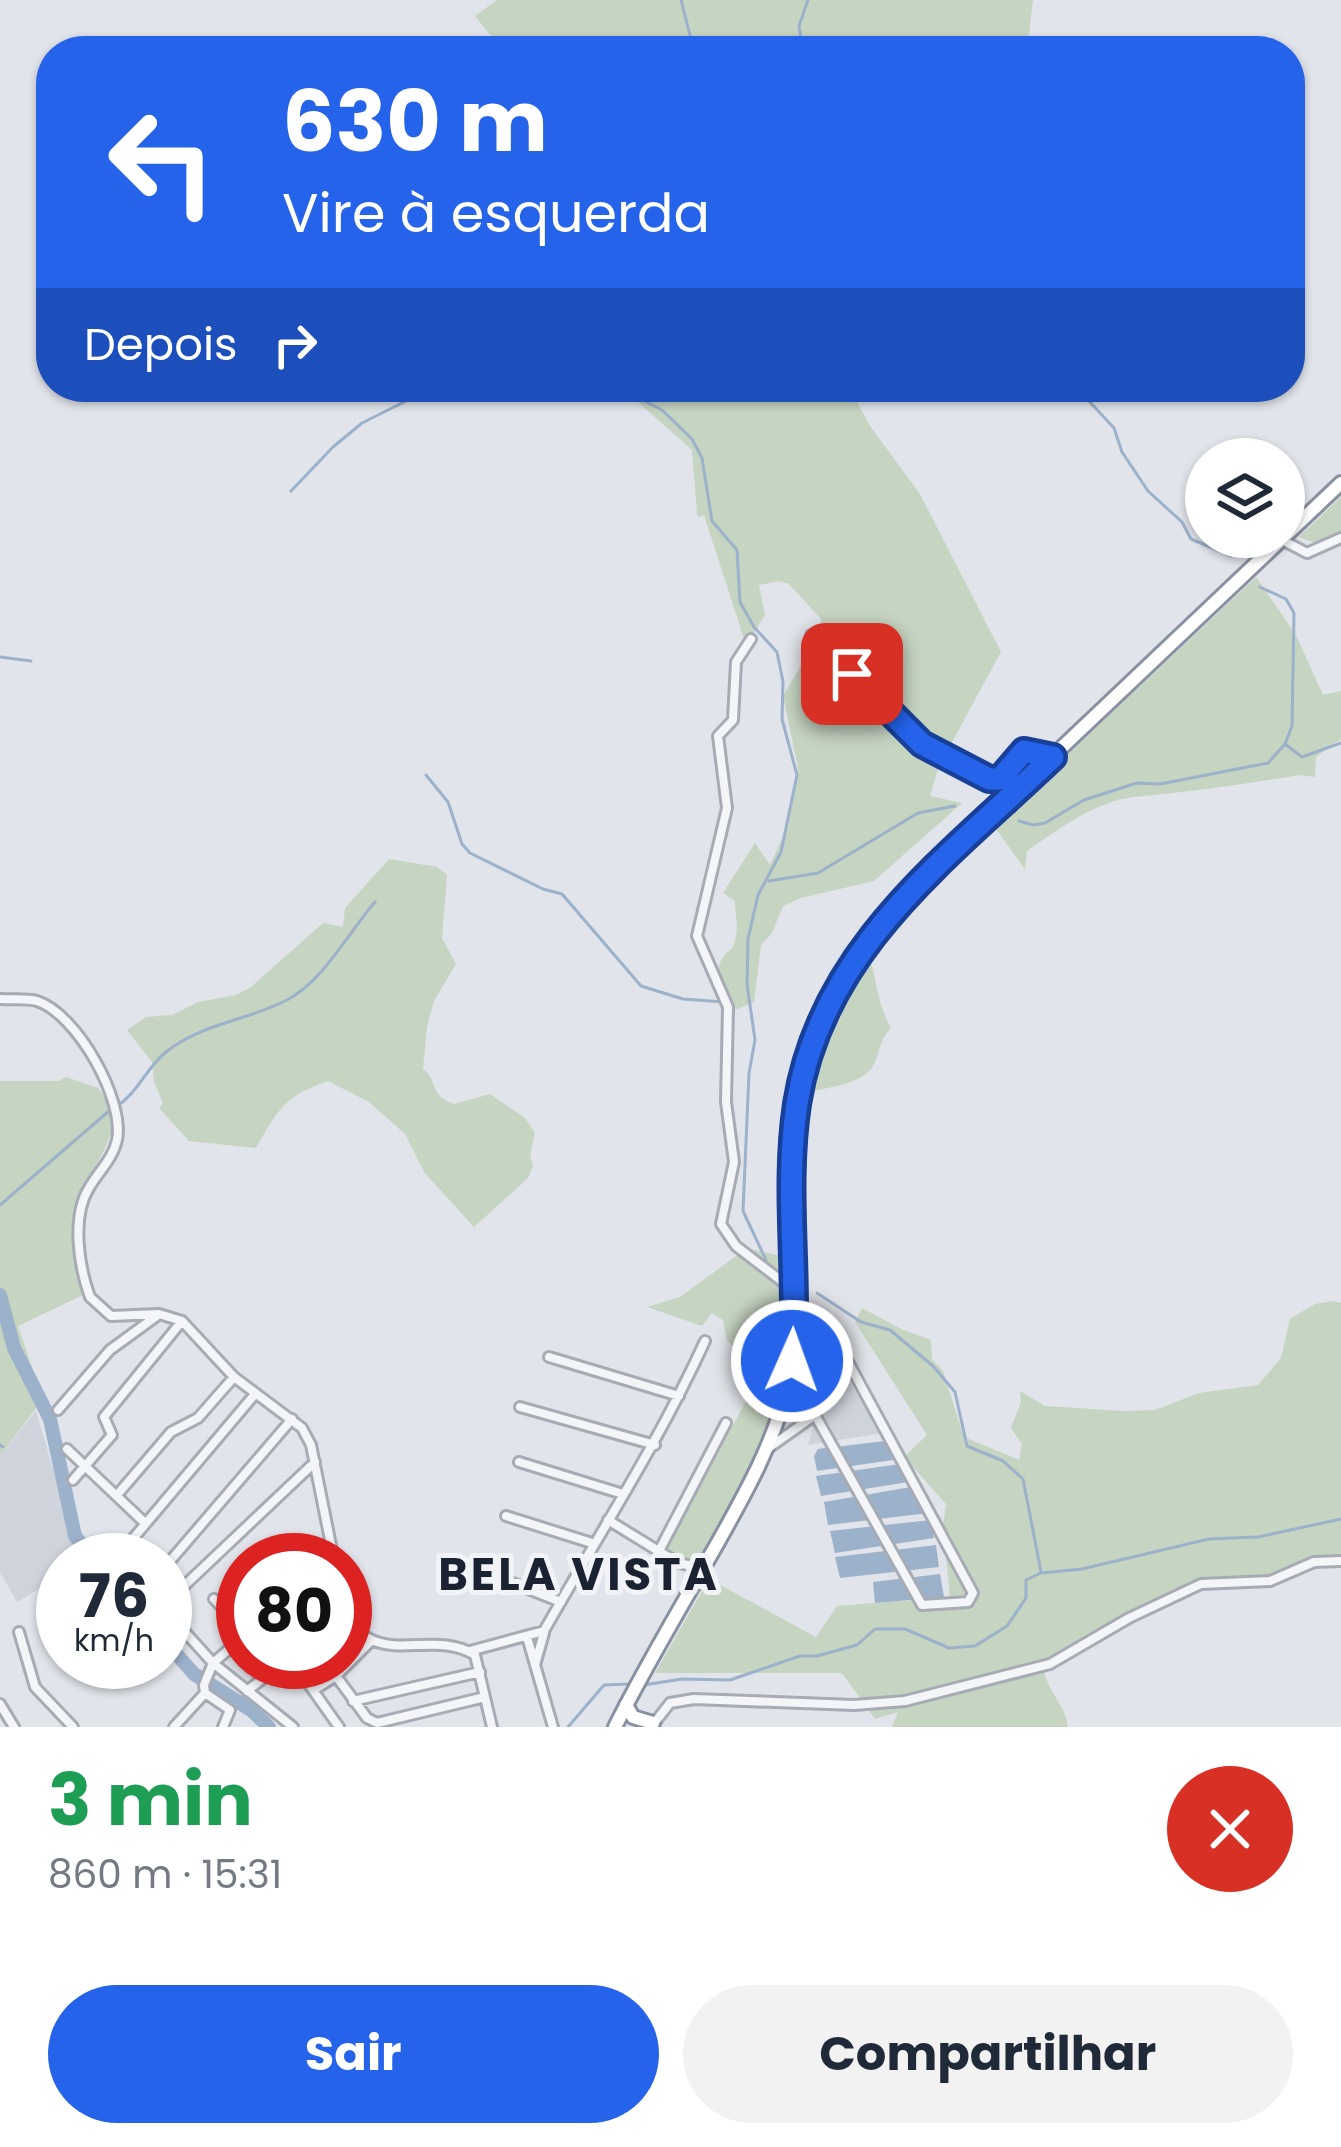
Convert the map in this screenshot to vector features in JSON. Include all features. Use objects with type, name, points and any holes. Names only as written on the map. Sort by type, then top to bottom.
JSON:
[{"type":"highway","points":[[1305,518],[1341,484]]},
{"type":"highway","points":[[614,1727],[767,1449],[792,1361],[791,1200],[797,1106],[825,1009],[859,950],[903,898],[1263,558]]},
{"type":"highway","points":[[626,1705],[634,1717],[652,1725]]},
{"type":"street","points":[[1305,552],[1341,538]]},
{"type":"street","points":[[812,635],[936,753],[994,780],[1004,776],[1024,751],[1053,757]]},
{"type":"street","points":[[751,639],[736,662],[734,720],[718,736],[727,808],[697,936],[728,1007],[726,1102],[734,1162],[721,1224],[736,1246],[794,1290]]},
{"type":"street","points":[[0,999],[37,1001],[53,1009],[79,1035],[113,1103],[118,1130],[113,1150],[81,1207],[87,1288],[97,1307],[111,1316],[159,1314],[182,1321],[234,1377],[292,1419],[308,1437],[329,1533]]},
{"type":"street","points":[[58,1410],[110,1350],[159,1314]]},
{"type":"street","points":[[74,1480],[112,1435],[104,1423],[116,1401],[182,1321]]},
{"type":"street","points":[[534,1667],[544,1631],[592,1543],[655,1445],[705,1341]]},
{"type":"street","points":[[549,1357],[680,1396]]},
{"type":"street","points":[[767,1449],[815,1414],[830,1370],[837,1360],[847,1360],[973,1593],[968,1602],[922,1605],[815,1414]]},
{"type":"street","points":[[117,1495],[171,1432],[199,1418],[234,1377]]},
{"type":"street","points":[[137,1533],[255,1394]]},
{"type":"street","points":[[520,1407],[655,1445]]},
{"type":"street","points":[[192,1536],[292,1419]]},
{"type":"street","points":[[659,1551],[727,1423]]},
{"type":"street","points":[[67,1449],[145,1522]]},
{"type":"street","points":[[192,1581],[315,1462]]},
{"type":"street","points":[[519,1462],[623,1495]]},
{"type":"street","points":[[506,1516],[592,1543]]},
{"type":"street","points":[[608,1520],[678,1563],[703,1568]]},
{"type":"street","points":[[652,1725],[670,1703],[694,1700],[854,1705],[904,1701],[1050,1664],[1129,1618],[1201,1584],[1270,1581],[1314,1562],[1341,1561]]},
{"type":"street","points":[[513,1583],[561,1602]]},
{"type":"street","points":[[372,1641],[452,1646],[470,1652],[544,1631]]},
{"type":"street","points":[[19,1632],[35,1687],[73,1727]]},
{"type":"street","points":[[527,1637],[553,1727]]},
{"type":"street","points":[[192,1638],[214,1663],[292,1727]]},
{"type":"street","points":[[470,1652],[480,1672],[492,1727]]},
{"type":"street","points":[[174,1727],[205,1689],[214,1663]]},
{"type":"street","points":[[353,1701],[480,1672]]},
{"type":"street","points":[[205,1689],[230,1710],[224,1727]]},
{"type":"street","points":[[315,1689],[339,1727]]},
{"type":"street","points":[[345,1689],[377,1724],[485,1697]]},
{"type":"street","points":[[0,1704],[14,1727]]},
{"type":"shaded area","points":[[841,1369],[882,1433],[808,1445],[830,1372]]},
{"type":"shaded area","points":[[36,1411],[72,1533],[36,1533],[36,1591],[17,1602],[0,1572],[0,1456]]},
{"type":"green space","points":[[497,0],[1033,0],[1029,36],[491,36],[475,16]]},
{"type":"green space","points":[[638,402],[857,402],[920,494],[1001,652],[939,766],[930,796],[962,803],[874,881],[783,906],[772,933],[761,945],[754,1002],[735,1010],[718,977],[737,930],[735,901],[723,893],[755,843],[770,865],[788,826],[798,768],[783,696],[823,629],[820,618],[789,584],[759,585],[765,615],[746,645],[704,515],[698,517],[692,450]]},
{"type":"green space","points":[[1341,497],[1341,538],[1325,547],[1305,539],[1305,531]]},
{"type":"green space","points":[[1256,577],[1296,635],[1323,695],[1341,691],[1341,739],[1316,757],[1315,777],[1300,775],[1105,804],[1027,851],[1025,869],[993,825]]},
{"type":"green space","points":[[389,859],[437,867],[447,875],[442,938],[456,964],[434,1001],[423,1069],[446,1100],[454,1104],[490,1094],[525,1118],[535,1133],[528,1178],[474,1227],[424,1172],[405,1134],[369,1102],[328,1081],[284,1105],[256,1148],[189,1141],[159,1108],[163,1103],[152,1062],[127,1030],[146,1017],[172,1015],[198,1002],[236,995],[323,923],[343,927],[345,908]]},
{"type":"green space","points":[[868,953],[891,1028],[863,1076],[812,1091],[829,1035]]},
{"type":"green space","points":[[66,1077],[98,1088],[116,1112],[109,1139],[76,1211],[83,1295],[18,1326],[43,1399],[0,1456],[0,1081]]},
{"type":"green space","points":[[747,1248],[795,1259],[783,1396],[755,1467],[701,1562],[683,1561],[665,1551],[751,1392],[753,1363],[727,1341],[723,1320],[712,1313],[702,1326],[647,1307],[680,1297]]},
{"type":"green space","points":[[1341,1303],[1341,1563],[1317,1566],[1270,1583],[1197,1585],[1138,1614],[1044,1671],[1068,1727],[892,1727],[898,1712],[875,1719],[842,1673],[655,1673],[709,1579],[816,1637],[837,1606],[950,1597],[943,1525],[946,1504],[904,1457],[927,1435],[855,1322],[862,1308],[931,1340],[932,1359],[943,1371],[964,1437],[1019,1460],[1022,1444],[1011,1428],[1020,1391],[1045,1406],[1124,1411],[1155,1410],[1199,1393],[1258,1385],[1281,1358],[1290,1319],[1315,1304]]},
{"type":"water","points":[[885,1441],[893,1460],[817,1471],[814,1456],[818,1449]]},
{"type":"water","points":[[900,1464],[908,1482],[821,1496],[816,1476]]},
{"type":"water","points":[[911,1487],[928,1503],[929,1513],[828,1525],[824,1502]]},
{"type":"water","points":[[931,1520],[934,1538],[835,1553],[830,1531]]},
{"type":"water","points":[[936,1545],[939,1567],[840,1578],[835,1557]]},
{"type":"water","points":[[940,1574],[944,1597],[875,1603],[873,1582]]},
{"type":"waterway","points":[[681,0],[690,36]]},
{"type":"waterway","points":[[801,36],[808,0]]},
{"type":"waterway","points":[[291,491],[362,423],[404,402]]},
{"type":"waterway","points":[[646,402],[662,410],[692,439],[702,458],[712,521],[737,550],[740,602],[754,627],[777,652],[783,682],[782,719],[797,775],[781,852],[758,895],[748,939],[747,984],[755,1040],[749,1073],[743,1211],[766,1260]]},
{"type":"waterway","points":[[1090,402],[1114,428],[1122,452],[1148,491],[1185,528]]},
{"type":"waterway","points":[[1019,821],[1045,823],[1084,800],[1137,783],[1160,784],[1268,763],[1285,744],[1292,726],[1294,613],[1286,599],[1260,587]]},
{"type":"waterway","points":[[0,657],[31,661]]},
{"type":"waterway","points":[[1285,744],[1302,757],[1341,743]]},
{"type":"waterway","points":[[426,775],[448,802],[462,844],[470,853],[562,894],[641,986],[683,999],[724,1002]]},
{"type":"waterway","points":[[769,881],[818,873],[918,813],[955,806]]},
{"type":"waterway","points":[[116,1107],[159,1058],[179,1043],[272,1007],[300,991],[375,902]]},
{"type":"waterway","points":[[0,1205],[109,1111]]},
{"type":"waterway","points":[[817,1293],[861,1322],[890,1330],[933,1366],[955,1392],[967,1446],[1003,1461],[1023,1479],[1041,1572]]},
{"type":"waterway","points":[[0,1295],[14,1348],[50,1419],[74,1533]]},
{"type":"waterway","points":[[644,1685],[682,1679],[730,1680],[800,1656],[857,1645],[875,1629],[905,1629],[949,1648],[975,1646],[1007,1626],[1026,1598],[1026,1580],[1041,1573],[1082,1569],[1209,1539],[1258,1537],[1341,1519]]},
{"type":"waterway","points":[[192,1672],[269,1727]]},
{"type":"waterway","points":[[568,1727],[604,1685],[630,1684]]},
{"type":"district","name":"BELA VISTA","points":[[579,1574]]},
{"type":"route","points":[[792,1361],[791,1200],[797,1106],[825,1009],[859,950],[903,898],[1053,757],[1024,751],[1000,779],[989,779],[922,744],[852,674]]}]
